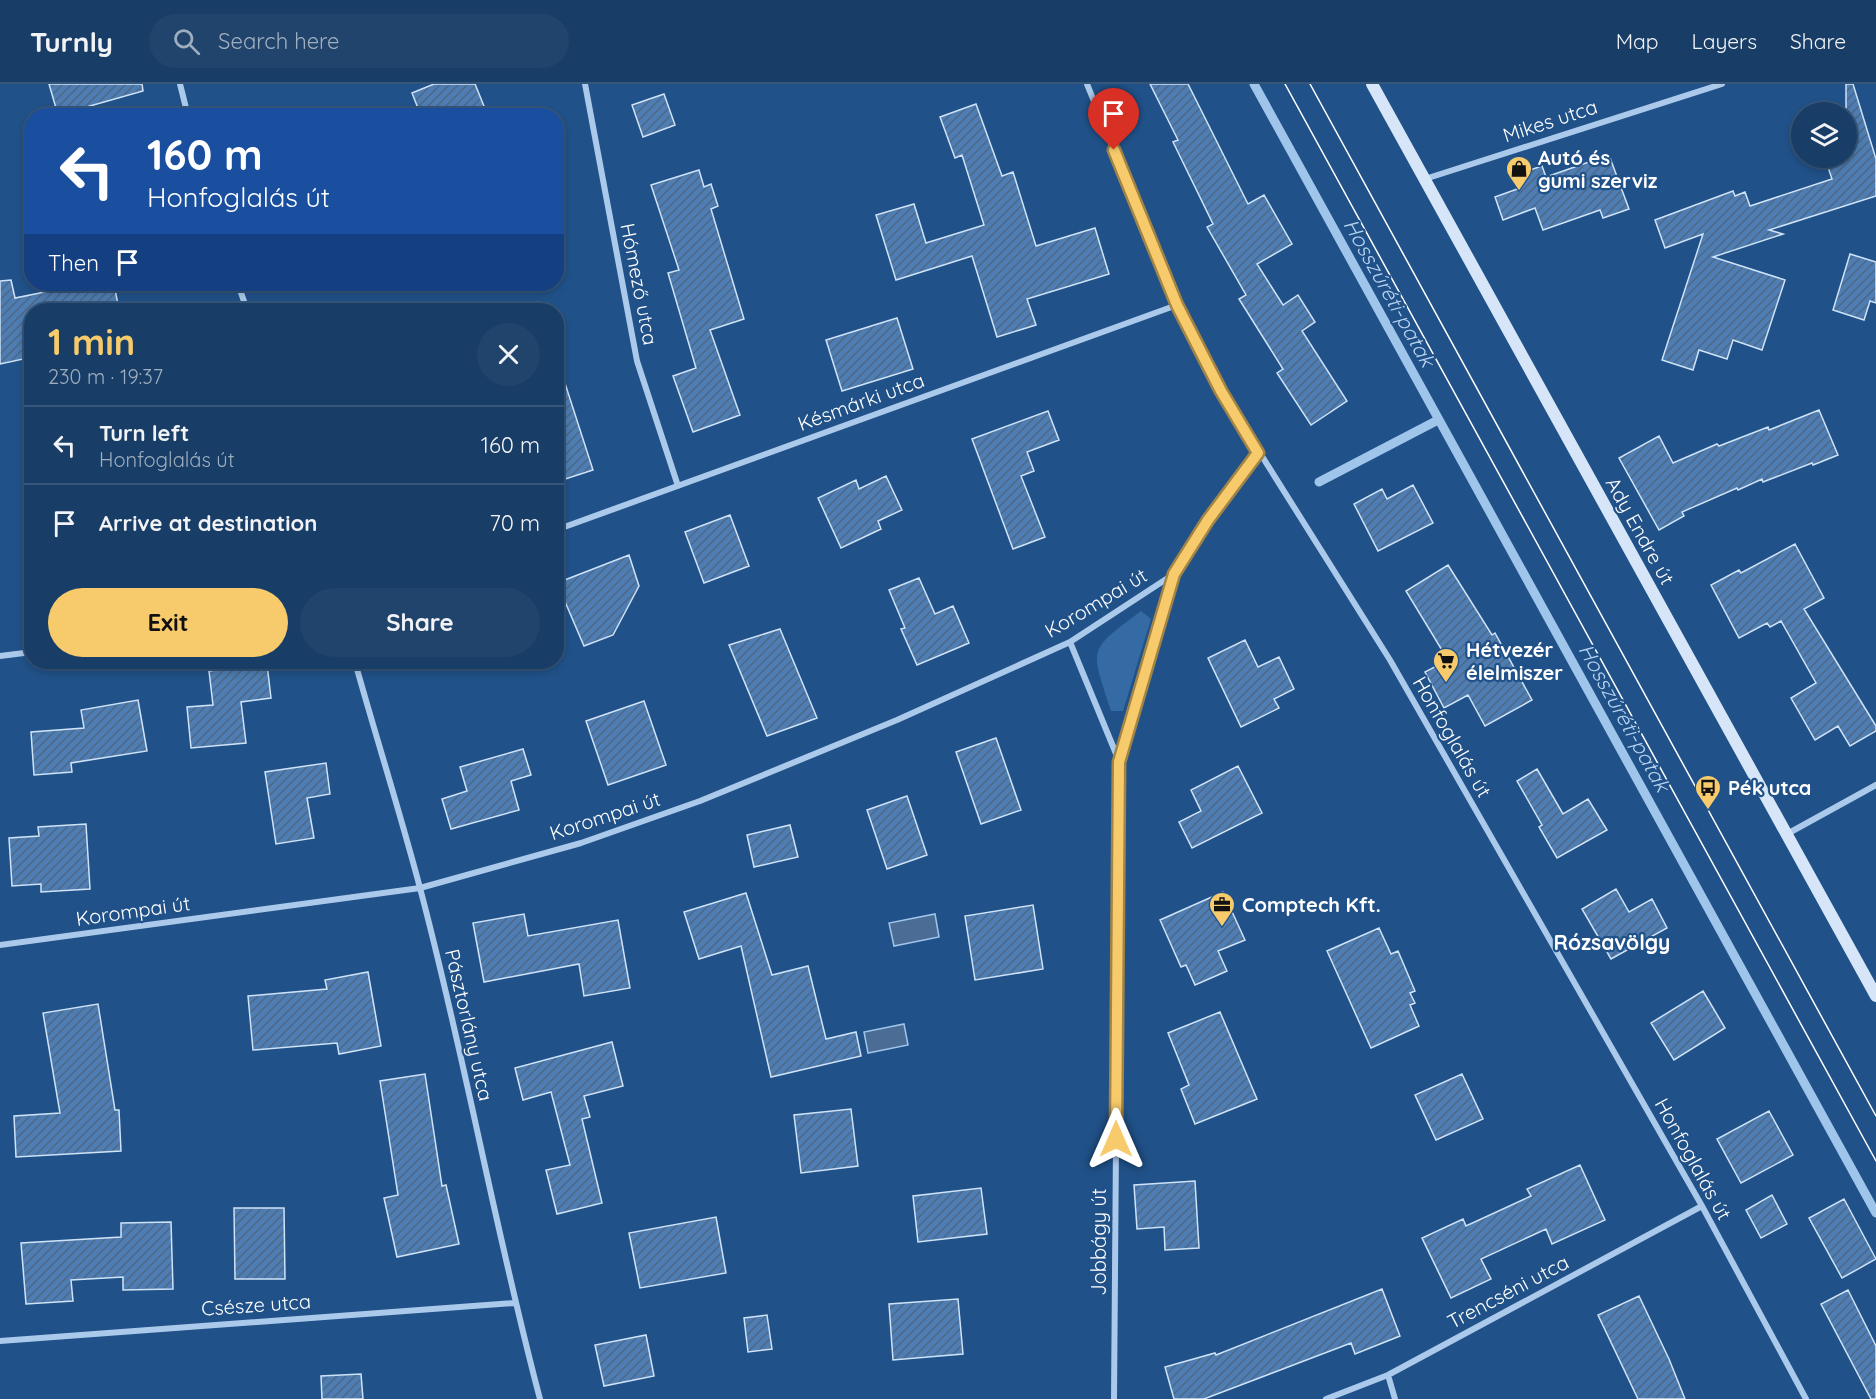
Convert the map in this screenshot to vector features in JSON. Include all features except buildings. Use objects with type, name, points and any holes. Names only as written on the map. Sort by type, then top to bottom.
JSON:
[{"type":"street","points":[[180,84],[186,108]]},
{"type":"street","name":"Hómező utca","points":[[585,84],[637,361],[678,486]]},
{"type":"street","name":"Honfoglalás út","points":[[1087,84],[1177,305],[1221,391],[1389,660],[1702,1206],[1806,1399]]},
{"type":"street","name":"Ady Endre út","points":[[1372,84],[1876,996]]},
{"type":"street","name":"Mikes utca","points":[[1424,179],[1722,84]]},
{"type":"street","name":"Késmárki utca","points":[[564,527],[1177,305]]},
{"type":"street","name":"Jobbágy út","points":[[1114,1399],[1119,762],[1174,574],[1208,520],[1258,453]]},
{"type":"street","name":"Korompai út","points":[[0,945],[420,888],[580,843],[700,801],[897,720],[1070,642],[1174,574]]},
{"type":"street","name":"Jobbágy út","points":[[1070,642],[1119,762]]},
{"type":"street","points":[[0,656],[24,653]]},
{"type":"street","name":"Pásztorlány utca","points":[[357,669],[420,888],[480,1141],[514,1302],[540,1399]]},
{"type":"street","points":[[1787,834],[1876,785]]},
{"type":"street","name":"Trencséni utca","points":[[1326,1399],[1388,1375],[1702,1206]]},
{"type":"street","name":"Csésze utca","points":[[0,1341],[514,1302]]},
{"type":"street","points":[[1388,1375],[1395,1399]]},
{"type":"shaded area","points":[[1141,611],[1151,619],[1123,711],[1111,711],[1097,662],[1098,652],[1110,635]]},
{"type":"shaded area","points":[[935,914],[939,937],[894,946],[889,923]]},
{"type":"shaded area","points":[[904,1024],[908,1045],[868,1053],[864,1032]]},
{"type":"waterway","name":"Hosszúréti-patak","points":[[1254,84],[1876,1213]]},
{"type":"waterway","points":[[1319,482],[1438,420]]},
{"type":"tram line","points":[[1285,84],[1876,1161]]},
{"type":"tram line","points":[[1310,84],[1876,1116]]},
{"type":"place","name":"Autó és gumi szerviz","points":[[1519,192]]},
{"type":"place","name":"Hétvezér élelmiszer","points":[[1446,684]]},
{"type":"place","name":"Pék utca","points":[[1708,811]]},
{"type":"place","name":"Comptech Kft.","points":[[1222,928]]},
{"type":"district","name":"Rózsavölgy","points":[[1612,943]]},
{"type":"route","points":[[1114,150],[1177,305],[1221,391],[1258,453],[1208,520],[1174,574],[1119,762],[1116,1139]]}]
